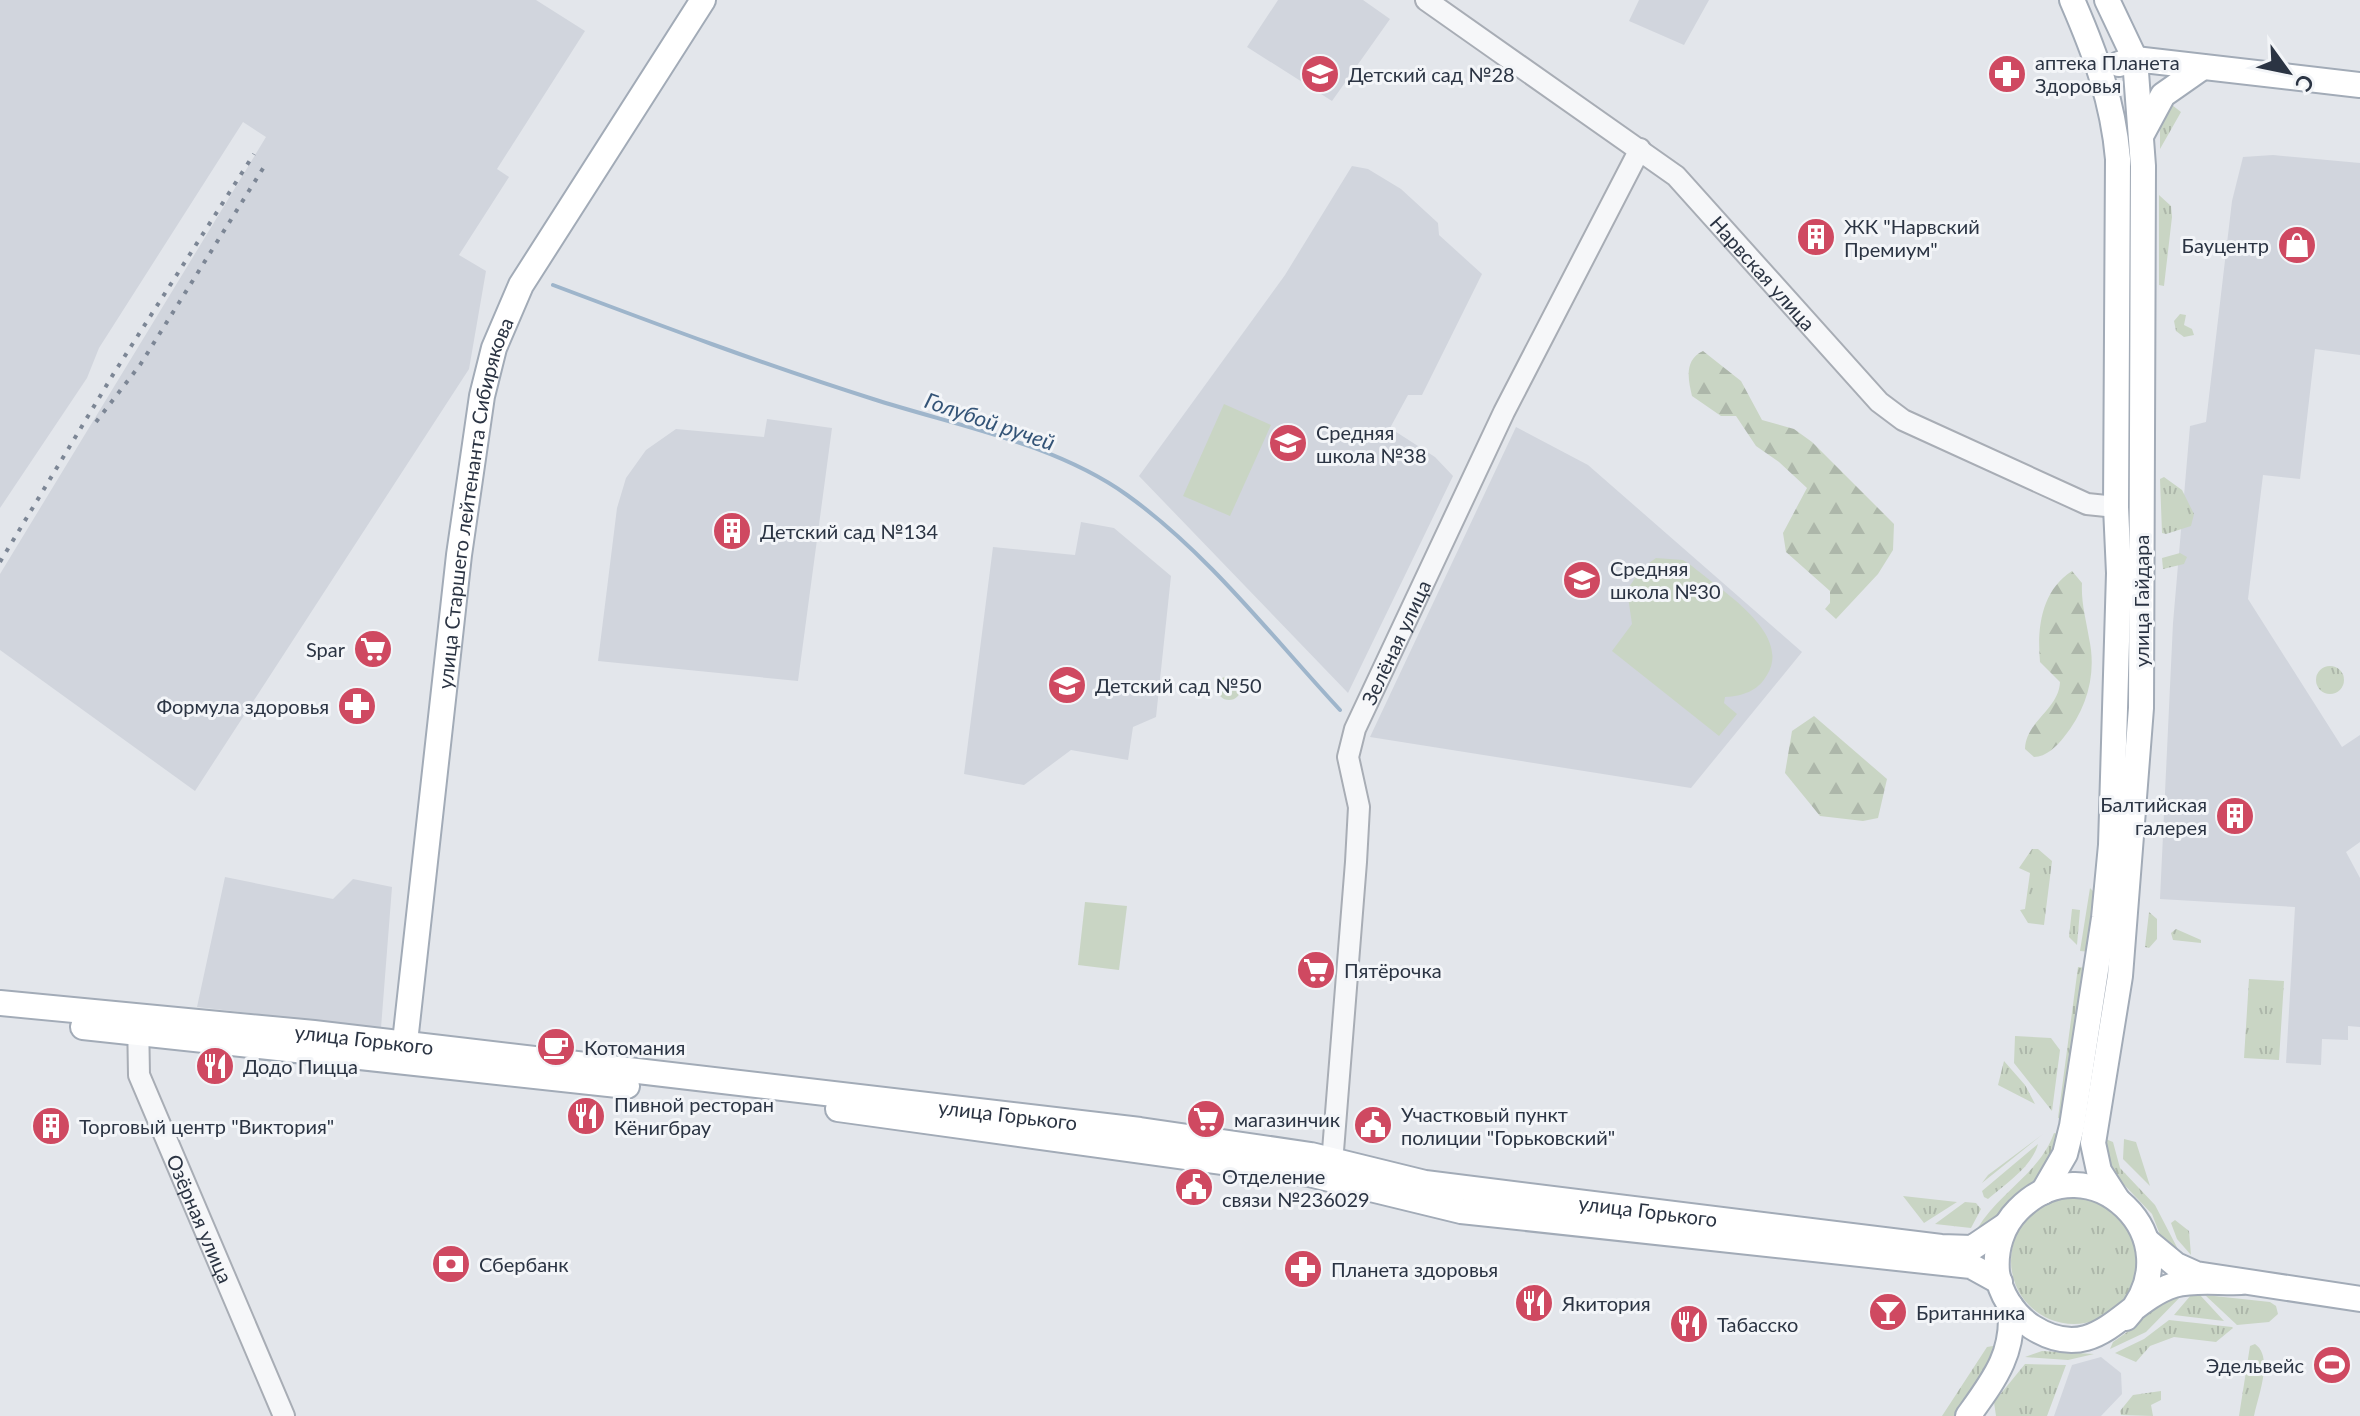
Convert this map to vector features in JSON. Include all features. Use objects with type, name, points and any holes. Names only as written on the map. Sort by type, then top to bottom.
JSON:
[{"type":"main road","name":"улица Старшего лейтенанта Сибирякова","points":[[403,1054],[459,555],[482,396],[494,348],[521,285],[703,0]]},
{"type":"main road","name":"улица Гайдара","points":[[2043,1192],[2069,1141],[2104,918],[2115,783],[2119,573],[2116,507],[2118,159],[2115,125],[2102,69],[2072,0]]},
{"type":"main road","name":"улица Гайдара","points":[[2107,0],[2135,59],[2141,137],[2141,708],[2123,949],[2093,1143],[2099,1171],[2117,1199]]},
{"type":"main road","points":[[2102,69],[2135,59],[2360,85]]},
{"type":"main road","points":[[2141,137],[2163,95],[2203,67]]},
{"type":"main road","name":"улица Горького","points":[[0,1003],[137,1026]]},
{"type":"main road","name":"улица Горького","points":[[0,1016],[773,1085],[1140,1130],[1332,1170],[1425,1183],[1958,1248],[1972,1248],[2006,1225],[2029,1200],[2043,1192]]},
{"type":"main road","name":"улица Горького","points":[[1332,1170],[1461,1211],[1971,1266],[2000,1282]]},
{"type":"main road","points":[[2043,1192],[2060,1187],[2086,1186],[2117,1199],[2133,1214],[2147,1241],[2189,1271],[2241,1282],[2360,1299]]},
{"type":"main road","points":[[2002,1369],[2012,1336],[2010,1305],[2000,1282],[1998,1247],[2006,1225]]},
{"type":"main road","points":[[2126,1318],[2139,1301],[2147,1282],[2147,1241]]},
{"type":"main road","points":[[1968,1416],[2002,1369],[2026,1350],[2062,1338],[2094,1336],[2173,1285],[2241,1282]]},
{"type":"main road","points":[[2010,1305],[2029,1325],[2062,1338]]},
{"type":"street","name":"Нарвская улица","points":[[1426,0],[1676,176],[1765,270],[1879,402],[1903,420],[2087,504],[2116,507]]},
{"type":"street","name":"Зелёная улица","points":[[1332,1170],[1359,807],[1348,757],[1355,729],[1504,412],[1640,149]]},
{"type":"street","name":"Озёрная улица","points":[[137,1026],[139,1075],[284,1416]]},
{"type":"shaded area","points":[[0,0],[536,0],[585,31],[497,169],[509,177],[459,255],[486,271],[469,369],[195,791],[0,650],[0,574],[266,137],[243,122],[99,348],[87,378],[0,508]]},
{"type":"shaded area","name":"Детский сад №28","points":[[1278,0],[1363,0],[1390,19],[1332,101],[1247,47]]},
{"type":"shaded area","points":[[1639,0],[1709,0],[1684,45],[1629,21]]},
{"type":"shaded area","points":[[2273,155],[2360,163],[2360,355],[2315,349],[2300,479],[2263,475],[2248,599],[2342,747],[2360,735],[2360,842],[2346,852],[2360,878],[2360,1027],[2348,1026],[2348,1040],[2322,1039],[2321,1065],[2286,1063],[2295,907],[2160,899],[2173,623],[2190,426],[2206,422],[2232,201],[2243,157]]},
{"type":"shaded area","name":"Средняя школа №38","points":[[1352,166],[1368,169],[1401,189],[1438,223],[1439,235],[1482,274],[1422,395],[1408,395],[1390,428],[1435,457],[1453,476],[1348,693],[1139,476],[1285,275]]},
{"type":"shaded area","points":[[767,419],[832,428],[798,681],[598,661],[617,508],[626,478],[646,450],[676,429],[764,437]]},
{"type":"shaded area","name":"Средняя школа №30","points":[[1516,427],[1588,465],[1802,652],[1691,788],[1370,737]]},
{"type":"shaded area","name":"Детский сад №50","points":[[1081,522],[1114,528],[1171,576],[1156,717],[1133,727],[1128,760],[1071,750],[1024,785],[964,774],[993,547],[1075,555]]},
{"type":"shaded area","points":[[225,877],[333,899],[353,879],[392,887],[381,1028],[197,1007]]},
{"type":"shaded area","points":[[2101,1357],[2121,1373],[2122,1394],[2101,1416],[2054,1416],[2072,1365]]},
{"type":"green space","points":[[2172,105],[2181,112],[2160,149],[2160,127]]},
{"type":"green space","points":[[2159,195],[2171,206],[2172,217],[2164,286],[2159,285]]},
{"type":"green space","points":[[2180,314],[2186,315],[2184,325],[2192,329],[2194,335],[2184,337],[2176,331],[2174,321]]},
{"type":"green space","points":[[1703,351],[1741,381],[1762,420],[1794,429],[1812,442],[1894,524],[1893,550],[1878,574],[1836,619],[1825,609],[1830,603],[1830,591],[1786,552],[1783,533],[1807,488],[1756,446],[1736,416],[1721,416],[1692,396],[1690,365]]},
{"type":"green space","points":[[1224,404],[1271,425],[1230,516],[1183,496]]},
{"type":"green space","points":[[2164,477],[2182,490],[2194,514],[2191,526],[2166,534],[2162,533],[2160,479]]},
{"type":"green space","points":[[2180,553],[2187,557],[2184,564],[2163,569],[2162,558]]},
{"type":"green space","points":[[1656,558],[1683,560],[1692,566],[1750,614],[1770,644],[1772,659],[1767,675],[1759,685],[1749,692],[1725,697],[1724,703],[1737,714],[1719,736],[1612,651],[1632,624],[1627,590],[1642,568]]},
{"type":"green space","points":[[2072,571],[2082,583],[2091,651],[2091,678],[2084,703],[2072,726],[2055,747],[2034,757],[2025,749],[2027,739],[2054,700],[2060,682],[2040,662],[2039,636],[2043,611],[2054,589]]},
{"type":"green space","points":[[2330,666],[2340,670],[2344,680],[2340,690],[2330,694],[2320,690],[2316,680],[2320,670]]},
{"type":"green space","points":[[1229,676],[1237,680],[1241,688],[1237,696],[1229,700],[1221,696],[1217,688],[1221,680]]},
{"type":"green space","points":[[1814,716],[1887,779],[1878,818],[1863,821],[1820,816],[1785,773],[1792,731]]},
{"type":"green space","points":[[2032,849],[2038,849],[2052,861],[2044,925],[2028,923],[2020,910],[2025,909],[2030,873],[2019,868]]},
{"type":"green space","points":[[2090,888],[2096,894],[2091,952],[2080,951]]},
{"type":"green space","points":[[1085,902],[1127,906],[1119,970],[1078,965]]},
{"type":"green space","points":[[2072,909],[2080,910],[2077,945],[2069,937]]},
{"type":"green space","points":[[2149,912],[2157,919],[2157,939],[2149,948],[2145,947]]},
{"type":"green space","points":[[2176,929],[2201,940],[2201,943],[2173,940],[2171,933]]},
{"type":"green space","points":[[2078,967],[2087,968],[2065,1120],[2058,1118]]},
{"type":"green space","points":[[2249,979],[2284,981],[2279,1060],[2244,1058]]},
{"type":"green space","points":[[2015,1036],[2051,1038],[2060,1050],[2052,1111],[2014,1063]]},
{"type":"green space","points":[[2004,1061],[2025,1085],[2035,1104],[1998,1085]]},
{"type":"green space","points":[[2054,1133],[2061,1135],[2040,1173],[1991,1224],[1981,1232],[1977,1229],[1996,1204],[2039,1160]]},
{"type":"green space","points":[[2043,1134],[1982,1183],[1988,1175]]},
{"type":"green space","points":[[2103,1138],[2113,1142],[2120,1168],[2155,1205],[2182,1257],[2162,1240],[2152,1214],[2111,1171]]},
{"type":"green space","points":[[2124,1139],[2136,1142],[2150,1186],[2123,1159]]},
{"type":"green space","points":[[2038,1144],[2030,1160],[2017,1174],[1988,1199],[1984,1197],[1982,1191]]},
{"type":"green space","points":[[1903,1196],[1957,1202],[1924,1223]]},
{"type":"green space","points":[[2074,1198],[2098,1203],[2119,1216],[2132,1237],[2137,1261],[2132,1285],[2119,1306],[2098,1319],[2074,1324],[2050,1319],[2029,1306],[2016,1285],[2011,1261],[2016,1237],[2029,1216],[2050,1203]]},
{"type":"green space","points":[[1965,1202],[1976,1203],[1981,1209],[1971,1228],[1935,1224]]},
{"type":"green space","points":[[2175,1220],[2189,1231],[2191,1255],[2177,1239],[2171,1223]]},
{"type":"green space","points":[[2189,1288],[2146,1332],[2110,1349],[2113,1342],[2137,1325],[2154,1303]]},
{"type":"green space","points":[[2191,1295],[2200,1295],[2224,1321],[2174,1315]]},
{"type":"green space","points":[[2205,1295],[2270,1302],[2276,1306],[2278,1314],[2269,1322],[2237,1325]]},
{"type":"green space","points":[[2169,1320],[2233,1328],[2216,1342],[2174,1337],[2150,1346],[2136,1362],[2115,1353],[2144,1339]]},
{"type":"green space","points":[[2255,1344],[2263,1358],[2261,1388],[2254,1416],[2239,1416],[2250,1346]]},
{"type":"green space","points":[[1999,1345],[1960,1416],[1942,1416],[1987,1347]]},
{"type":"green space","points":[[2042,1351],[2094,1354],[2068,1360],[2025,1357]]},
{"type":"green space","points":[[2025,1364],[2066,1365],[2047,1416],[1996,1416],[1994,1402]]},
{"type":"green space","points":[[2161,1391],[2161,1400],[2151,1405],[2153,1416],[2121,1415],[2120,1411],[2133,1395]]},
{"type":"waterway","name":"Голубой ручей","points":[[553,285],[792,372],[1037,449],[1099,477],[1157,518],[1185,543],[1239,597],[1340,710]]},
{"type":"railway","points":[[0,562],[114,373],[254,154]]},
{"type":"railway","points":[[96,422],[140,365],[267,162]]},
{"type":"place","name":"Детский сад №28","points":[[1320,74]]},
{"type":"place","name":"аптека Планета Здоровья","points":[[2007,74]]},
{"type":"place","name":"ЖК \"Нарвский Премиум\"","points":[[1816,237]]},
{"type":"place","name":"Бауцентр","points":[[2297,245]]},
{"type":"place","name":"Средняя школа №38","points":[[1288,443]]},
{"type":"place","name":"Детский сад №134","points":[[732,531]]},
{"type":"place","name":"Средняя школа №30","points":[[1582,580]]},
{"type":"place","name":"Spar","points":[[373,649]]},
{"type":"place","name":"Детский сад №50","points":[[1067,685]]},
{"type":"place","name":"Формула здоровья","points":[[357,706]]},
{"type":"place","name":"Балтийская галерея","points":[[2235,816]]},
{"type":"place","name":"Пятёрочка","points":[[1316,970]]},
{"type":"place","name":"Котомания","points":[[556,1047]]},
{"type":"place","name":"Додо Пицца","points":[[215,1066]]},
{"type":"place","name":"Пивной ресторан Кёнигбрау","points":[[586,1116]]},
{"type":"place","name":"магазинчик","points":[[1206,1119]]},
{"type":"place","name":"Участковый пункт полиции \"Горьковский\"","points":[[1373,1125]]},
{"type":"place","name":"Торговый центр \"Виктория\"","points":[[51,1126]]},
{"type":"place","name":"Отделение связи №236029","points":[[1194,1187]]},
{"type":"place","name":"Сбербанк","points":[[451,1264]]},
{"type":"place","name":"Планета здоровья","points":[[1303,1269]]},
{"type":"place","name":"Якитория","points":[[1534,1303]]},
{"type":"place","name":"Британника","points":[[1888,1312]]},
{"type":"place","name":"Табасско","points":[[1689,1324]]},
{"type":"place","name":"Эдельвейс","points":[[2332,1365]]}]
